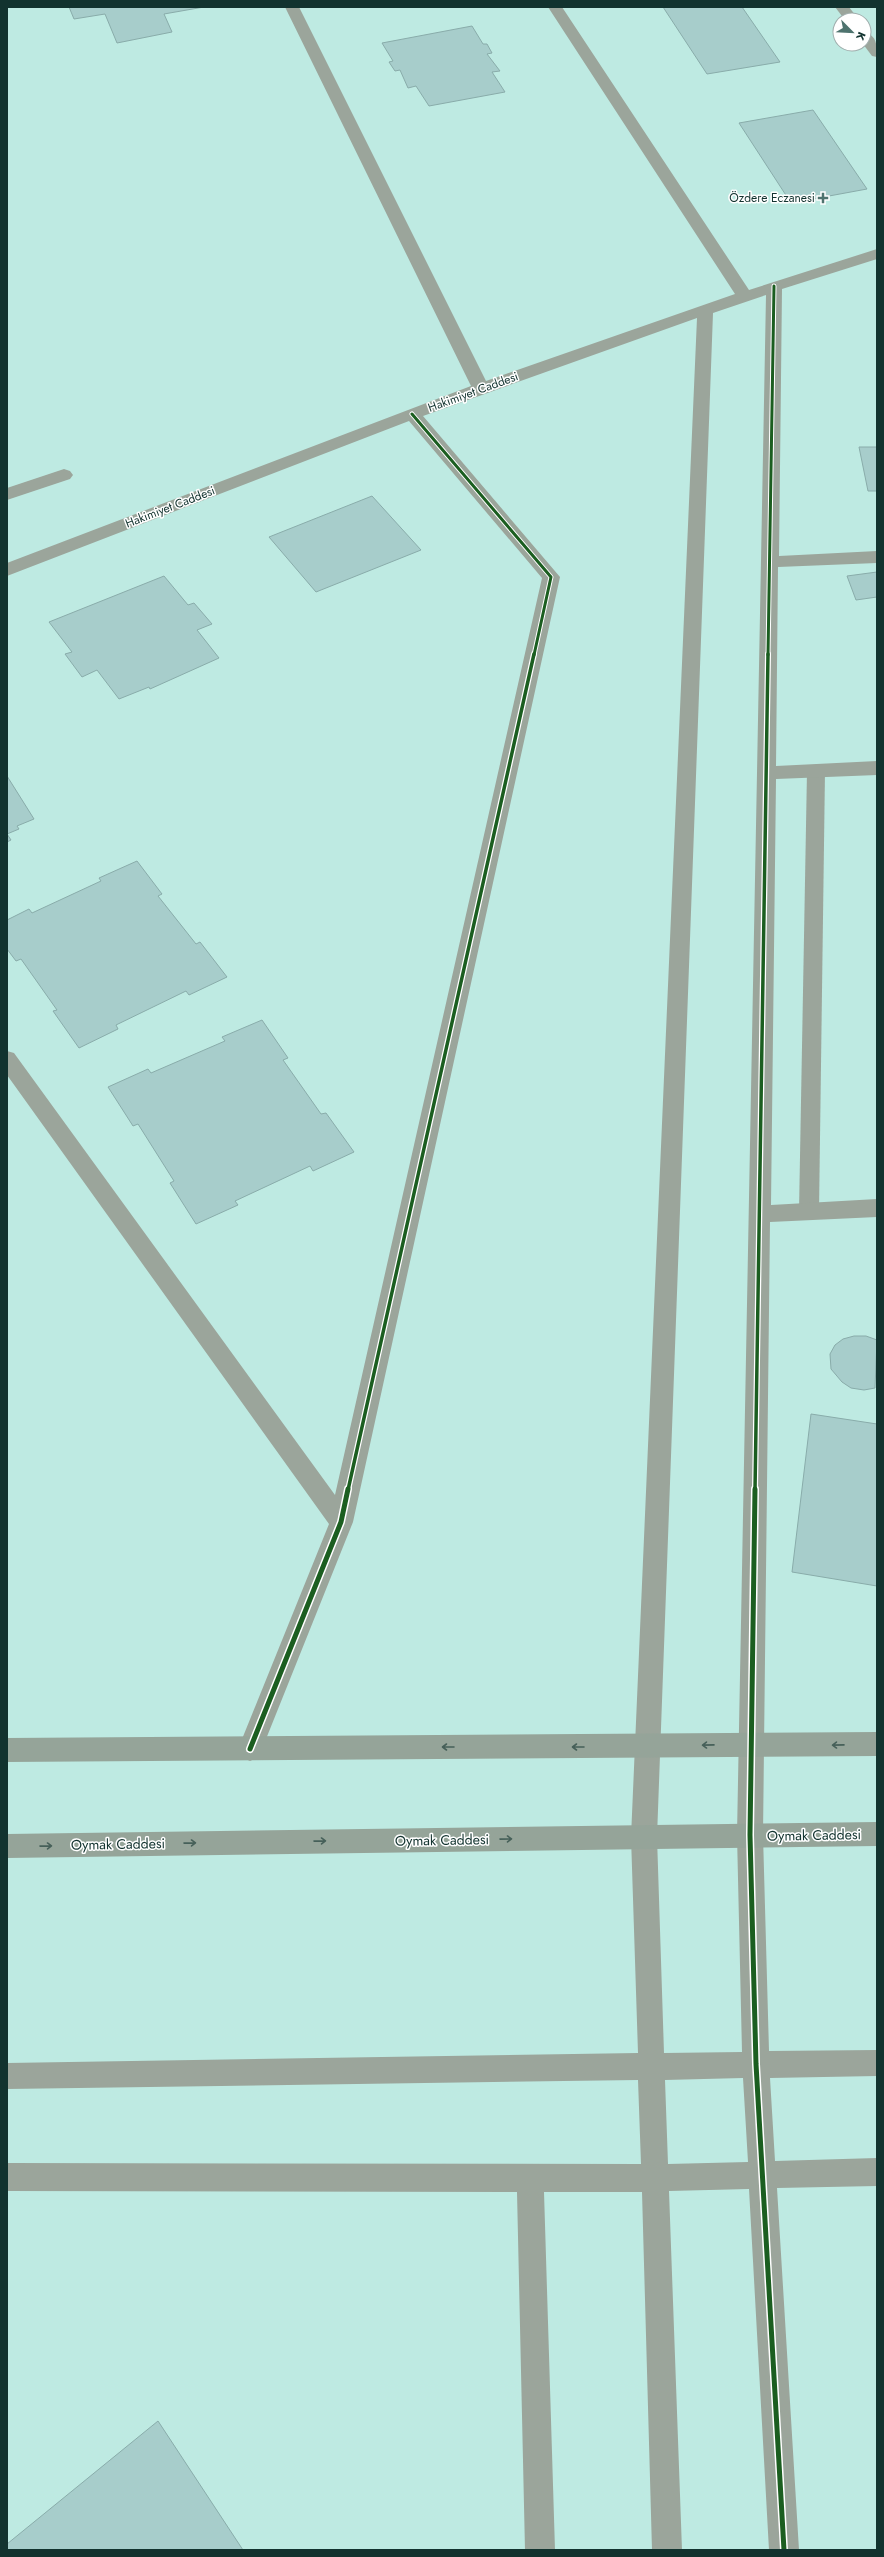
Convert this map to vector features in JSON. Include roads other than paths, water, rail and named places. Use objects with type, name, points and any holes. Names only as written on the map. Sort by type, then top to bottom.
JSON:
[{"type":"street","points":[[292,7],[481,389]]},
{"type":"street","points":[[555,7],[744,295]]},
{"type":"street","name":"Hakimiyet Caddesi","points":[[7,570],[412,414],[744,295],[877,254]]},
{"type":"street","points":[[774,286],[750,1835],[756,2064],[784,2550]]},
{"type":"street","points":[[667,2550],[657,2178],[644,1837],[646,1746],[705,309]]},
{"type":"street","points":[[250,1749],[341,1522],[551,577],[412,414]]},
{"type":"street","points":[[7,494],[64,474]]},
{"type":"street","points":[[770,562],[877,557]]},
{"type":"street","points":[[766,773],[877,768]]},
{"type":"street","points":[[7,1059],[341,1522]]},
{"type":"street","points":[[759,1214],[877,1208]]},
{"type":"street","points":[[7,1750],[877,1744]]},
{"type":"street","name":"Oymak Caddesi","points":[[7,1846],[877,1834]]},
{"type":"street","points":[[7,2076],[877,2063]]},
{"type":"street","points":[[7,2177],[530,2179],[657,2178],[877,2172]]},
{"type":"street","points":[[530,2179],[540,2550]]},
{"type":"lane","points":[[809,1212],[816,771]]},
{"type":"place","name":"Özdere Eczanesi","points":[[823,198]]}]
